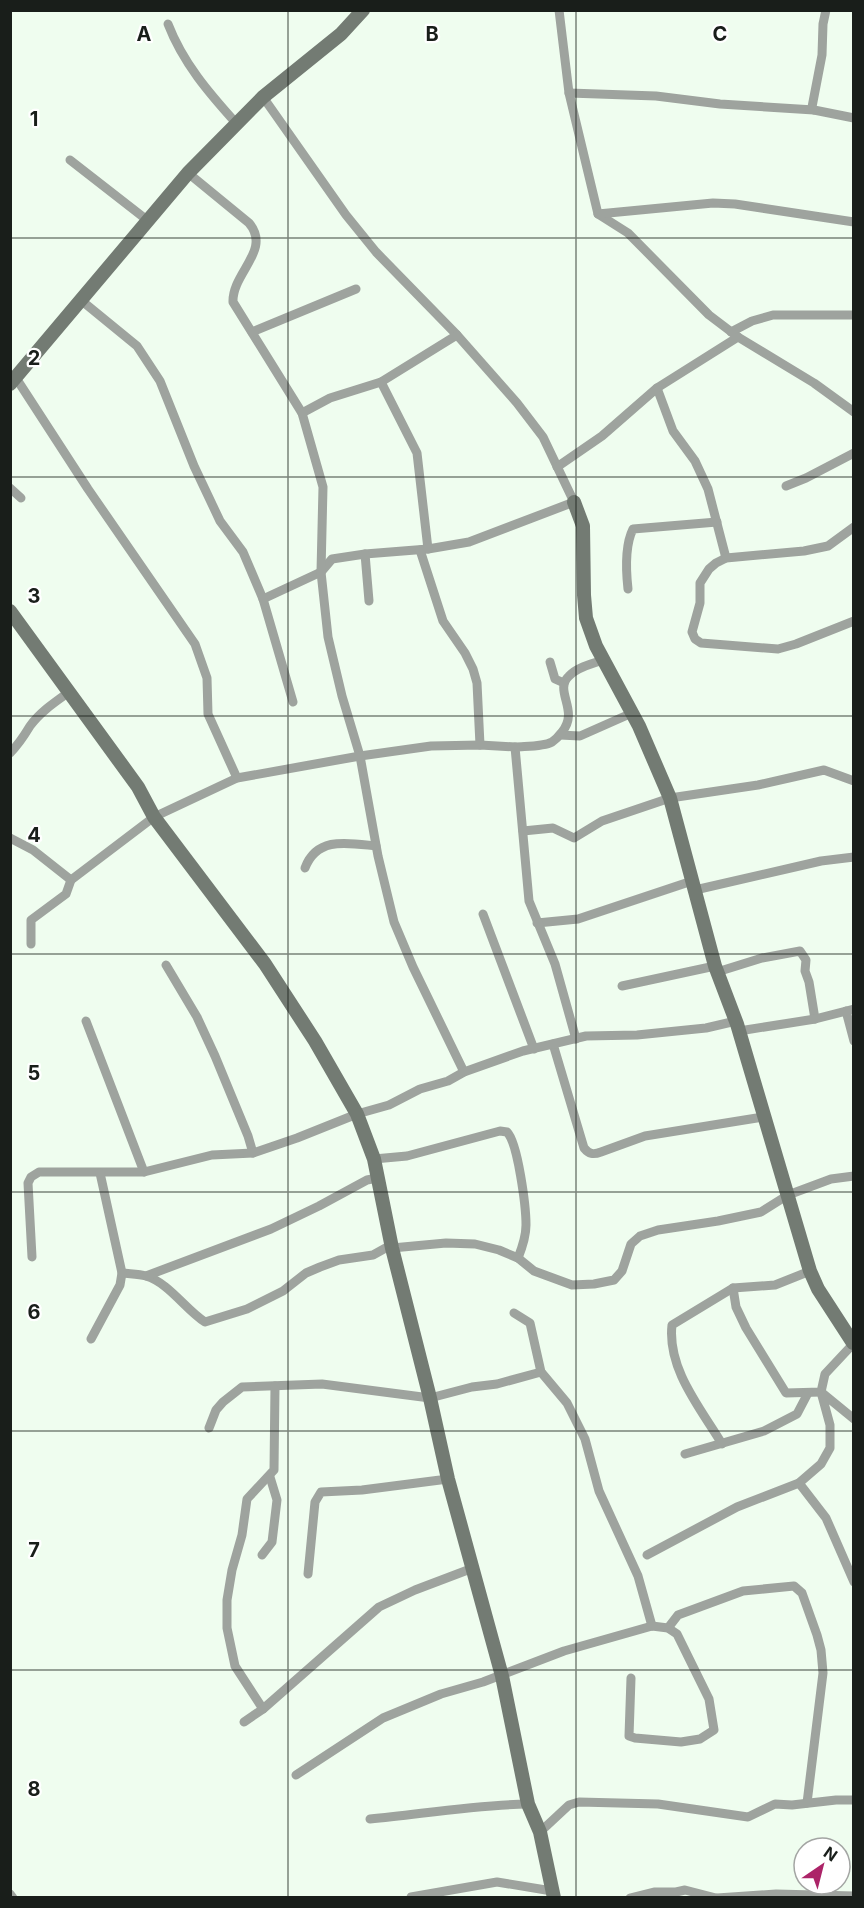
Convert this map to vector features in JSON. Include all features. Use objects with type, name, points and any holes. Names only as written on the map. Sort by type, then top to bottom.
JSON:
[{"type":"street","points":[[237,778],[208,714],[207,678],[195,644],[13,381],[188,173],[263,97],[341,34],[363,10]]},
{"type":"street","points":[[559,10],[569,93],[598,214],[628,233],[709,315],[735,335],[814,382],[854,412]]},
{"type":"street","points":[[814,110],[812,107],[822,55],[826,10]]},
{"type":"street","points":[[168,24],[175,44],[188,65],[236,123]]},
{"type":"street","points":[[569,93],[656,96],[720,104],[814,110],[854,118]]},
{"type":"street","points":[[263,97],[376,252],[457,335],[517,403],[543,437],[574,502],[583,526],[586,618],[603,660],[632,712],[670,798],[716,969],[737,1026],[810,1271],[818,1289],[854,1343],[825,1374],[821,1392],[830,1425],[831,1448],[821,1464],[799,1484],[737,1507],[647,1555]]},
{"type":"street","points":[[70,160],[147,220]]},
{"type":"street","points":[[188,173],[257,232],[257,244],[233,297],[233,302],[302,413],[323,487],[321,572],[328,637],[342,696],[360,756],[376,846],[394,922],[413,967],[464,1072]]},
{"type":"street","points":[[598,214],[713,203],[735,204],[854,222]]},
{"type":"street","points":[[252,332],[356,289]]},
{"type":"street","points":[[81,302],[137,346],[160,381],[194,466],[220,521],[243,552],[263,599],[293,702]]},
{"type":"street","points":[[557,467],[602,436],[657,388],[752,321],[774,315],[854,315]]},
{"type":"street","points":[[302,413],[330,398],[381,382],[457,335]]},
{"type":"street","points":[[381,382],[417,453],[424,550],[443,621],[473,669],[477,683],[480,745]]},
{"type":"street","points":[[657,388],[673,431],[695,461],[708,489],[726,558]]},
{"type":"street","points":[[786,486],[854,453]]},
{"type":"street","points":[[10,488],[21,498]]},
{"type":"street","points":[[263,599],[321,572],[333,559],[365,554],[424,550],[469,542],[574,502]]},
{"type":"street","points":[[628,589],[626,572],[630,536],[633,529],[717,522]]},
{"type":"street","points":[[854,527],[828,546],[794,552],[726,558],[716,563],[700,583],[700,603],[692,632],[695,639],[701,643],[778,649],[854,621]]},
{"type":"street","points":[[365,554],[369,601]]},
{"type":"street","points":[[10,611],[138,787],[154,817],[265,964],[315,1041],[357,1114],[374,1159],[392,1246],[448,1479],[502,1676],[528,1804],[540,1833],[553,1894],[497,1882],[411,1897]]},
{"type":"street","points":[[31,944],[32,920],[66,894],[70,880],[154,817],[237,778],[431,746],[515,747],[551,743],[560,735],[569,720],[570,709],[564,693],[564,683],[569,675],[603,660]]},
{"type":"street","points":[[550,662],[555,679],[564,683]]},
{"type":"street","points":[[10,753],[48,707],[69,692]]},
{"type":"street","points":[[560,735],[579,736],[632,712]]},
{"type":"street","points":[[569,720],[579,736]]},
{"type":"street","points":[[515,747],[529,902],[555,964],[576,1039]]},
{"type":"street","points":[[523,831],[553,828],[574,838],[602,821],[670,798],[758,785],[824,770],[854,782]]},
{"type":"street","points":[[10,838],[33,850],[70,880]]},
{"type":"street","points":[[305,868],[309,858],[318,848],[344,842],[376,846]]},
{"type":"street","points":[[537,923],[578,919],[694,886],[821,861],[854,857]]},
{"type":"street","points":[[483,915],[534,1048]]},
{"type":"street","points":[[622,986],[800,951],[806,960],[805,971],[815,1019]]},
{"type":"street","points":[[166,965],[197,1017],[248,1136],[253,1153]]},
{"type":"street","points":[[32,1257],[28,1184],[31,1177],[39,1173],[144,1172],[212,1155],[253,1153],[357,1114],[389,1105],[420,1089],[448,1081],[464,1072],[534,1048],[586,1036],[637,1035],[815,1019],[850,1010],[854,1041]]},
{"type":"street","points":[[86,1021],[144,1172]]},
{"type":"street","points":[[553,1044],[584,1148],[588,1153],[595,1154],[645,1136],[763,1117]]},
{"type":"street","points":[[374,1159],[407,1156],[500,1131],[507,1132],[513,1140],[523,1192],[526,1227],[518,1258]]},
{"type":"street","points":[[91,1339],[120,1285],[122,1273],[100,1173]]},
{"type":"street","points":[[122,1273],[146,1276],[160,1284],[205,1322],[247,1309],[283,1291],[306,1273],[320,1267],[339,1260],[373,1255],[392,1246],[475,1244],[518,1258],[534,1271],[572,1285],[614,1280],[622,1271],[632,1244],[640,1236],[658,1230],[761,1212],[788,1195],[831,1179],[854,1176]]},
{"type":"street","points":[[146,1276],[271,1229],[368,1180],[377,1178]]},
{"type":"street","points":[[722,1444],[679,1373],[671,1335],[672,1325],[733,1288],[776,1285],[810,1271]]},
{"type":"street","points":[[733,1288],[736,1307],[746,1328],[783,1390],[790,1394],[821,1392],[854,1419]]},
{"type":"street","points":[[514,1313],[530,1323],[541,1372],[567,1403],[585,1439],[599,1491],[639,1576],[652,1626]]},
{"type":"street","points":[[209,1428],[216,1410],[230,1395],[242,1387],[322,1384],[430,1398],[541,1372]]},
{"type":"street","points":[[263,1708],[236,1666],[226,1628],[227,1600],[232,1570],[242,1535],[246,1499],[270,1477],[276,1463],[274,1456],[275,1386]]},
{"type":"street","points":[[685,1454],[764,1431],[797,1414],[808,1393]]},
{"type":"street","points":[[262,1555],[272,1542],[277,1500],[270,1477]]},
{"type":"street","points":[[309,1574],[315,1502],[321,1492],[362,1490],[448,1479]]},
{"type":"street","points":[[799,1484],[826,1518],[854,1582]]},
{"type":"street","points":[[244,1722],[379,1607],[415,1590],[473,1568]]},
{"type":"street","points":[[668,1628],[678,1615],[743,1591],[794,1586],[802,1593],[821,1650],[823,1673],[807,1803]]},
{"type":"street","points":[[296,1775],[383,1718],[441,1694],[502,1676],[564,1652],[652,1626],[668,1628],[677,1634],[709,1699],[714,1730],[700,1739],[681,1742],[629,1736],[632,1678]]},
{"type":"street","points":[[540,1833],[569,1805],[579,1802],[658,1804],[748,1817],[774,1804],[854,1800]]},
{"type":"street","points":[[369,1819],[464,1810],[490,1804],[528,1804]]},
{"type":"street","points":[[630,1898],[654,1892],[685,1890],[716,1898],[776,1894],[854,1896]]}]
